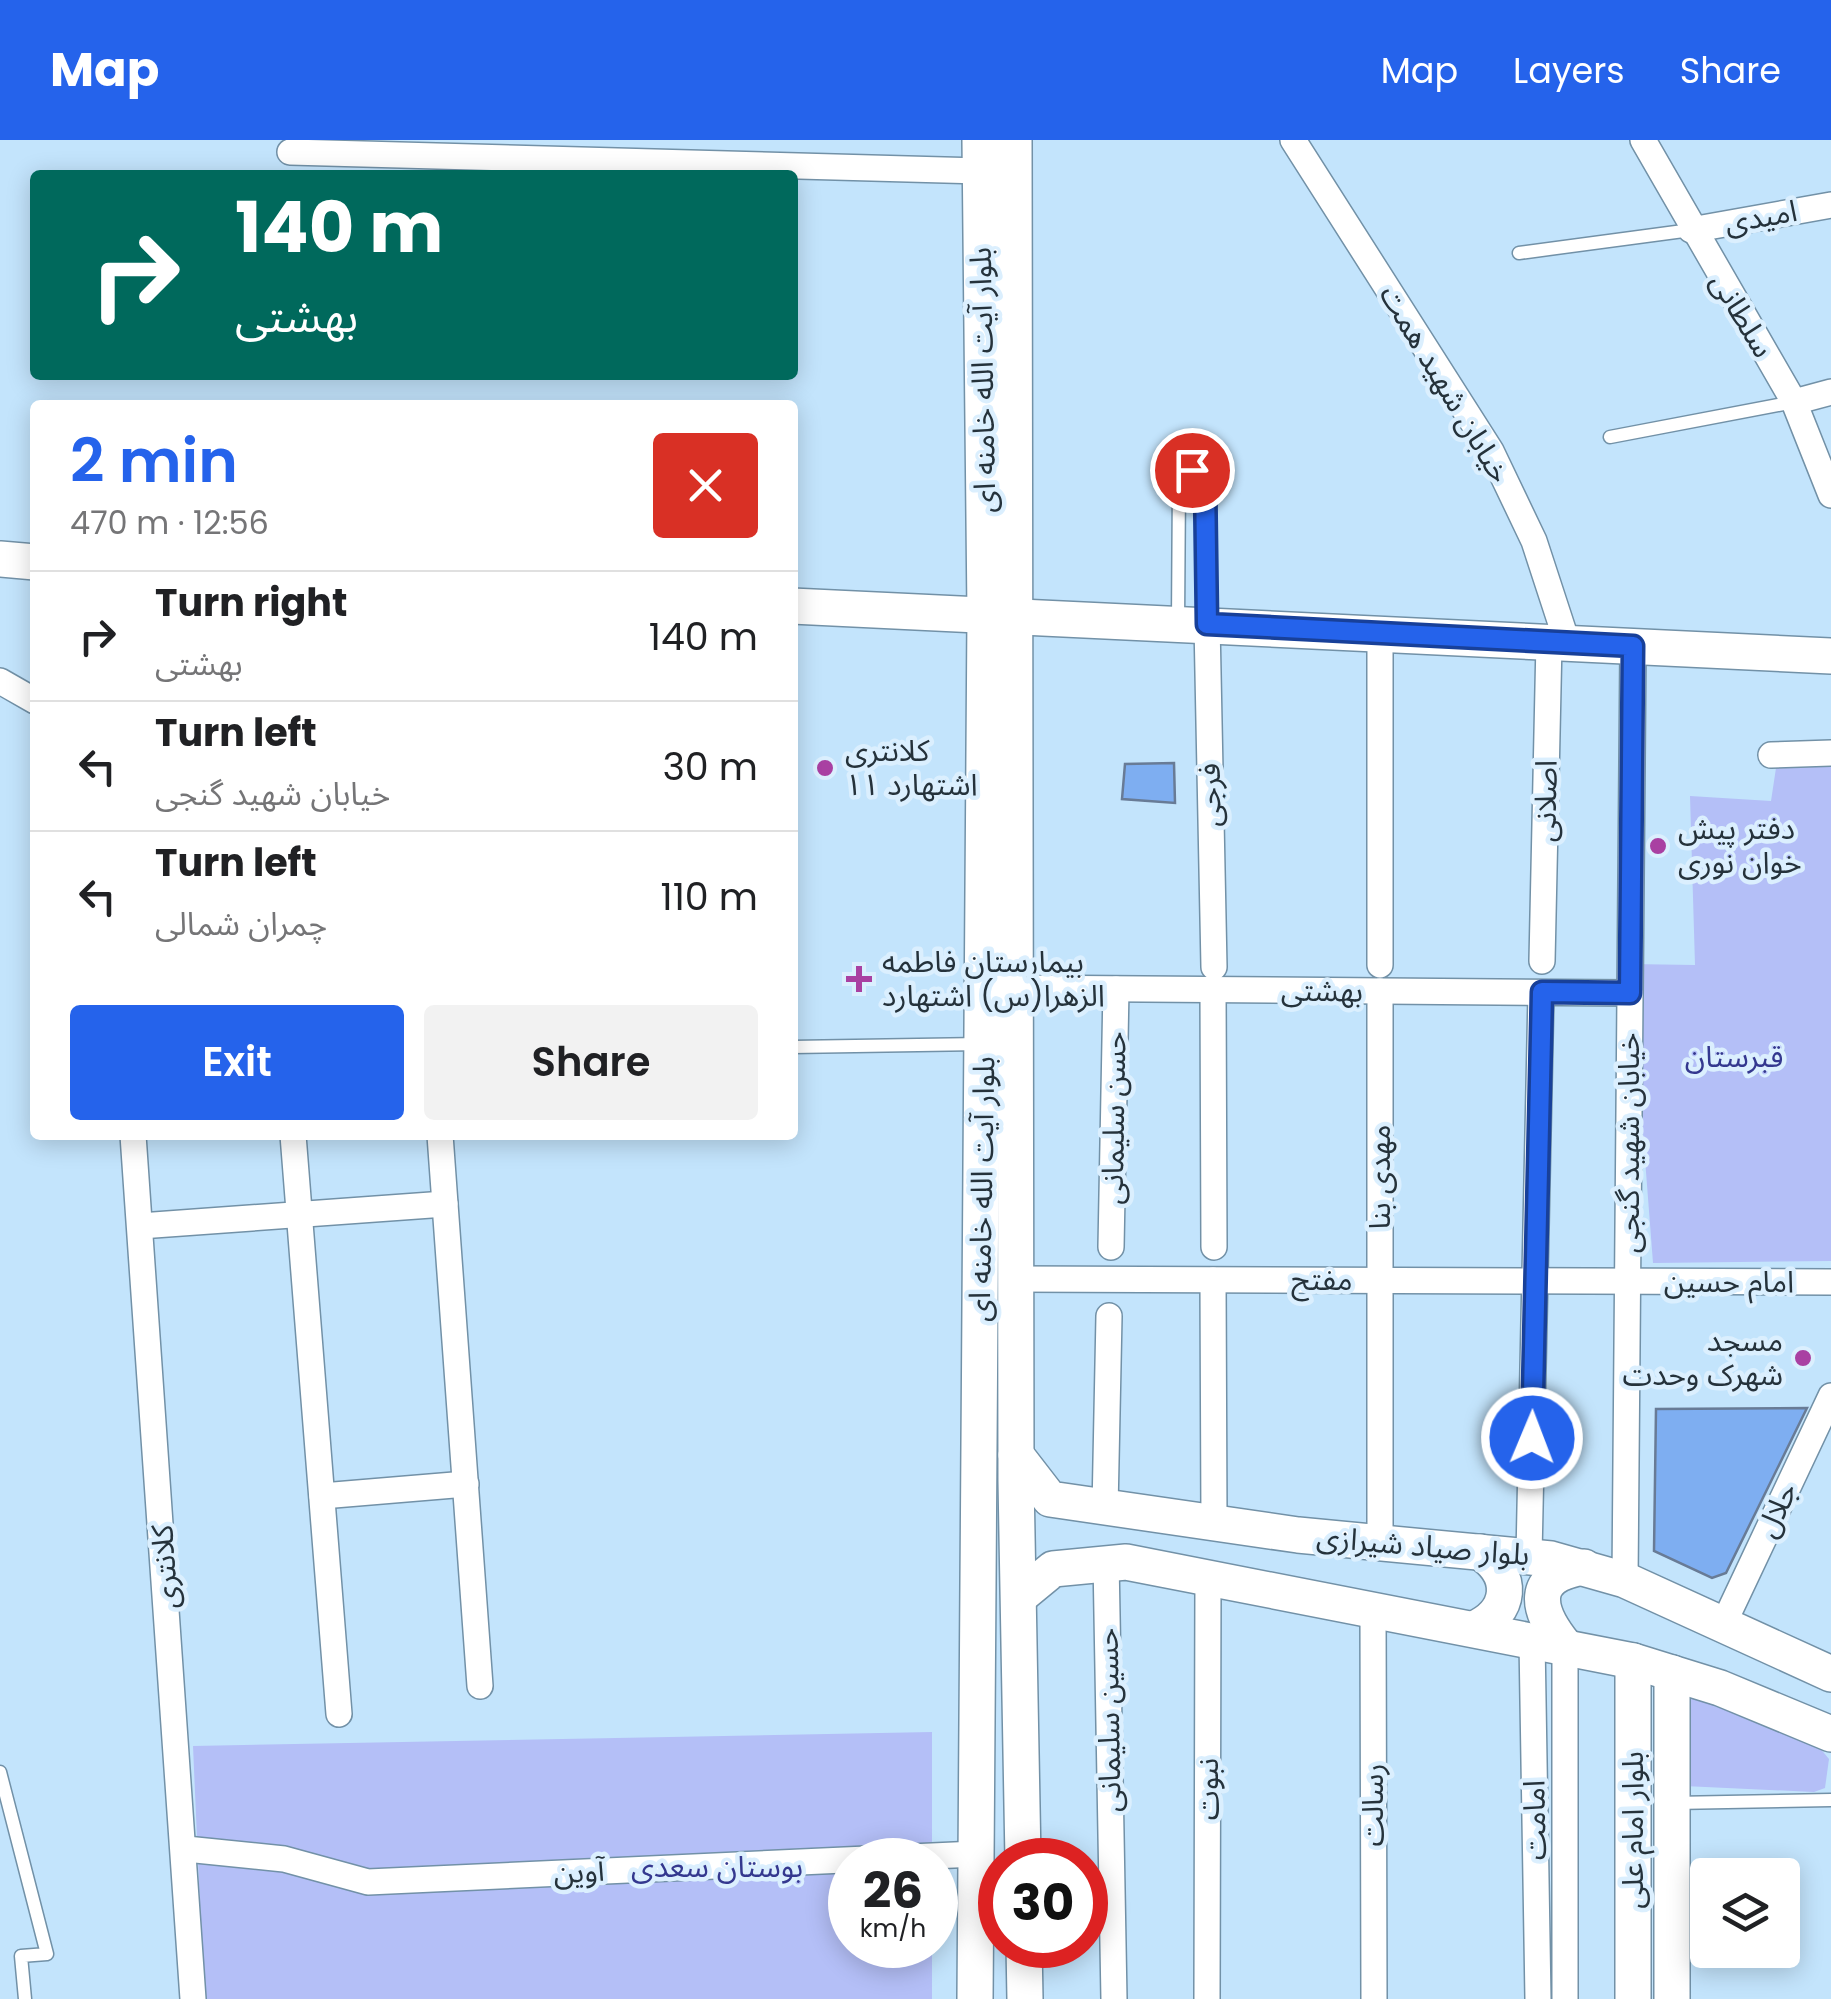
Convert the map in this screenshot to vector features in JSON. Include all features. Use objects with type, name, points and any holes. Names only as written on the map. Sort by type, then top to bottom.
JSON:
[{"type":"street","name":"بلوار آیت الله خامنه ای","points":[[976,1999],[983,1044],[1014,140]]},
{"type":"street","name":"خیابان شهید همت","points":[[1293,140],[1492,451],[1534,541],[1558,642]]},
{"type":"street","name":"سلطانی","points":[[1644,140],[1692,230],[1794,402],[1831,496]]},
{"type":"street","points":[[290,152],[981,156]]},
{"type":"street","name":"بلوار آیت الله خامنه ای","points":[[981,156],[1015,988],[1016,1455],[1023,1838]]},
{"type":"street","name":"امیدی","points":[[1692,230],[1831,205]]},
{"type":"street","points":[[1794,402],[1831,392]]},
{"type":"street","points":[[0,559],[30,562]]},
{"type":"street","points":[[798,606],[1831,656]]},
{"type":"street","name":"فرجی","points":[[1192,623],[1214,978],[1214,1247]]},
{"type":"street","points":[[1380,633],[1380,965]]},
{"type":"street","name":"اصلانی","points":[[1542,960],[1558,642]]},
{"type":"street","name":"خیابان شهید گنجی","points":[[1625,1580],[1633,646]]},
{"type":"street","points":[[0,681],[30,698]]},
{"type":"street","points":[[1770,755],[1831,753]]},
{"type":"street","name":"بهشتی","points":[[1015,988],[1116,988],[1214,978],[1380,991],[1630,993]]},
{"type":"street","name":"حسن سلیمانی","points":[[1111,1248],[1116,988]]},
{"type":"street","name":"مهدی بنا","points":[[1380,991],[1380,1542]]},
{"type":"street","points":[[1529,1555],[1542,992]]},
{"type":"street","name":"کلانتری","points":[[134,1140],[186,1849],[193,1999]]},
{"type":"street","points":[[293,1140],[339,1714]]},
{"type":"street","points":[[440,1140],[480,1686]]},
{"type":"street","points":[[140,1226],[445,1204]]},
{"type":"street","name":"مفتح","points":[[1016,1279],[1627,1281]]},
{"type":"street","points":[[1213,1280],[1214,1522]]},
{"type":"street","name":"امام حسین","points":[[1627,1281],[1831,1282]]},
{"type":"street","points":[[1106,1560],[1110,1316]]},
{"type":"street","name":"جلال","points":[[1732,1629],[1831,1396]]},
{"type":"street","name":"بلوار صیاد شیرازی","points":[[1016,1455],[1050,1498],[1105,1510],[1529,1555],[1584,1567],[1625,1580],[1816,1667]]},
{"type":"street","points":[[322,1496],[466,1484]]},
{"type":"street","points":[[1474,1629],[1490,1622],[1501,1609],[1506,1592],[1504,1576],[1495,1561],[1480,1552]]},
{"type":"street","name":"بلوار صیاد شیرازی","points":[[1019,1596],[1053,1569],[1106,1560],[1634,1661],[1720,1688],[1831,1734]]},
{"type":"street","name":"حسین سلیمانی","points":[[1106,1560],[1114,1999]]},
{"type":"street","points":[[1548,1644],[1542,1596],[1549,1580],[1562,1571],[1584,1567]]},
{"type":"street","name":"نبوت","points":[[1207,1999],[1208,1578]]},
{"type":"street","name":"رسالت","points":[[1373,1610],[1374,1999]]},
{"type":"street","points":[[1720,1688],[1731,1684],[1746,1667],[1748,1656],[1732,1629]]},
{"type":"street","name":"امامت","points":[[1538,1999],[1548,1644]]},
{"type":"street","name":"امامت","points":[[1548,1644],[1564,1999]]},
{"type":"street","name":"بلوار امام علی","points":[[1633,1999],[1634,1661]]},
{"type":"street","points":[[1780,1716],[1772,1690],[1776,1676],[1785,1665],[1816,1667]]},
{"type":"street","name":"بلوار امام علی","points":[[1672,1673],[1672,1999]]},
{"type":"street","name":"آوین","points":[[186,1849],[284,1859],[368,1882],[976,1854]]},
{"type":"street","points":[[1024,1968],[1025,1999]]},
{"type":"lane","points":[[1519,253],[1692,230]]},
{"type":"lane","points":[[1610,437],[1794,402]]},
{"type":"lane","points":[[1192,470],[1205,480],[1192,623],[1179,481],[1192,470]]},
{"type":"lane","points":[[798,1047],[983,1044]]},
{"type":"lane","points":[[0,1772],[47,1954],[21,1956],[25,1999]]},
{"type":"lane","points":[[1672,1804],[1831,1800]]},
{"type":"green space","name":"قبرستان","points":[[1831,766],[1831,1261],[1653,1263],[1630,964],[1695,965],[1690,796],[1771,801],[1776,768]]},
{"type":"green space","points":[[1699,1686],[1819,1747],[1829,1759],[1825,1788],[1814,1792],[1684,1786],[1686,1695]]},
{"type":"green space","name":"بوستان سعدی","points":[[932,1732],[932,1838],[828,1838],[828,1968],[932,1968],[932,1999],[204,1999],[193,1746]]},
{"type":"building","points":[[1174,763],[1175,803],[1122,799],[1125,764]]},
{"type":"building","points":[[1807,1408],[1726,1573],[1712,1578],[1654,1551],[1656,1409]]},
{"type":"place","name":"کلانتری ۱۱ اشتهارد","points":[[825,768]]},
{"type":"place","name":"دفتر پیش خوان نوری","points":[[1658,846]]},
{"type":"place","name":"بیمارستان فاطمه الزهرا(س) اشتهارد","points":[[859,979]]},
{"type":"place","name":"مسجد شهرک وحدت","points":[[1803,1358]]},
{"type":"route","points":[[1192,470],[1205,480],[1207,624],[1633,646],[1630,993],[1542,992],[1532,1438]]}]
